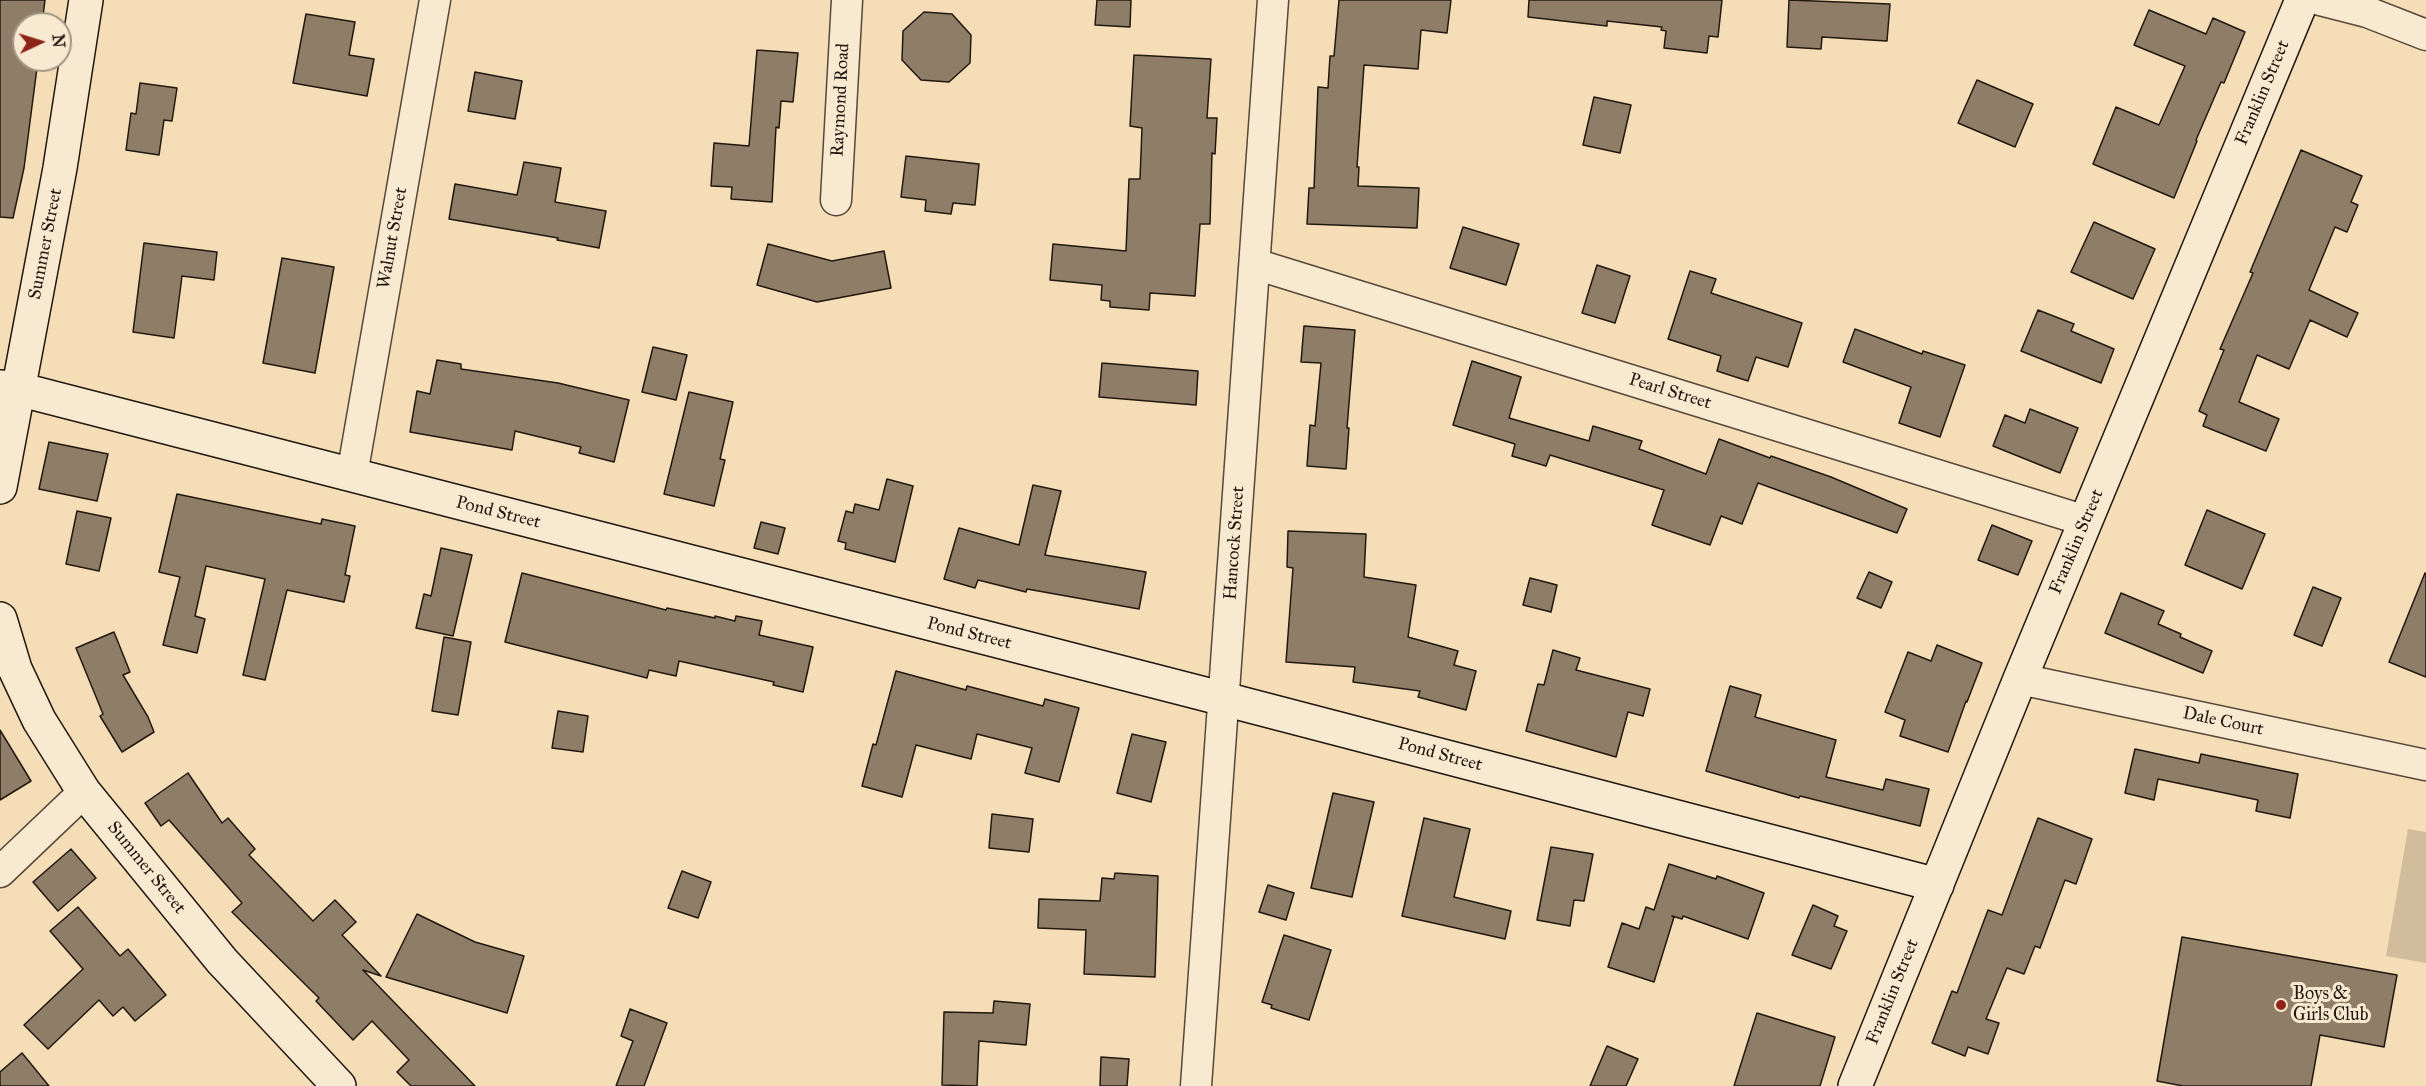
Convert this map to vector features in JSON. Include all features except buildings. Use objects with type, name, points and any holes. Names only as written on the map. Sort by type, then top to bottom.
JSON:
[{"type":"main road","name":"Summer Street","points":[[0,487],[9,388],[60,168],[86,0]]},
{"type":"main road","name":"Franklin Street","points":[[1855,1086],[2020,679],[2302,0]]},
{"type":"main road","name":"Pond Street","points":[[9,388],[1224,699],[1937,885]]},
{"type":"main road","name":"Summer Street","points":[[0,619],[15,669],[35,712],[63,762],[84,792],[222,960],[339,1086]]},
{"type":"street","name":"Walnut Street","points":[[352,475],[435,0]]},
{"type":"street","name":"Raymond Road","points":[[836,200],[847,0]]},
{"type":"street","name":"Hancock Street","points":[[1196,1086],[1273,0]]},
{"type":"street","points":[[2320,0],[2367,12],[2426,35]]},
{"type":"street","name":"Pearl Street","points":[[1255,264],[2086,520]]},
{"type":"street","name":"Dale Court","points":[[2020,679],[2426,765]]},
{"type":"street","points":[[0,872],[84,792]]},
{"type":"shaded area","points":[[2408,829],[2426,832],[2426,963],[2386,956]]},
{"type":"place","name":"Boys & Girls Club","points":[[2281,1005]]}]
